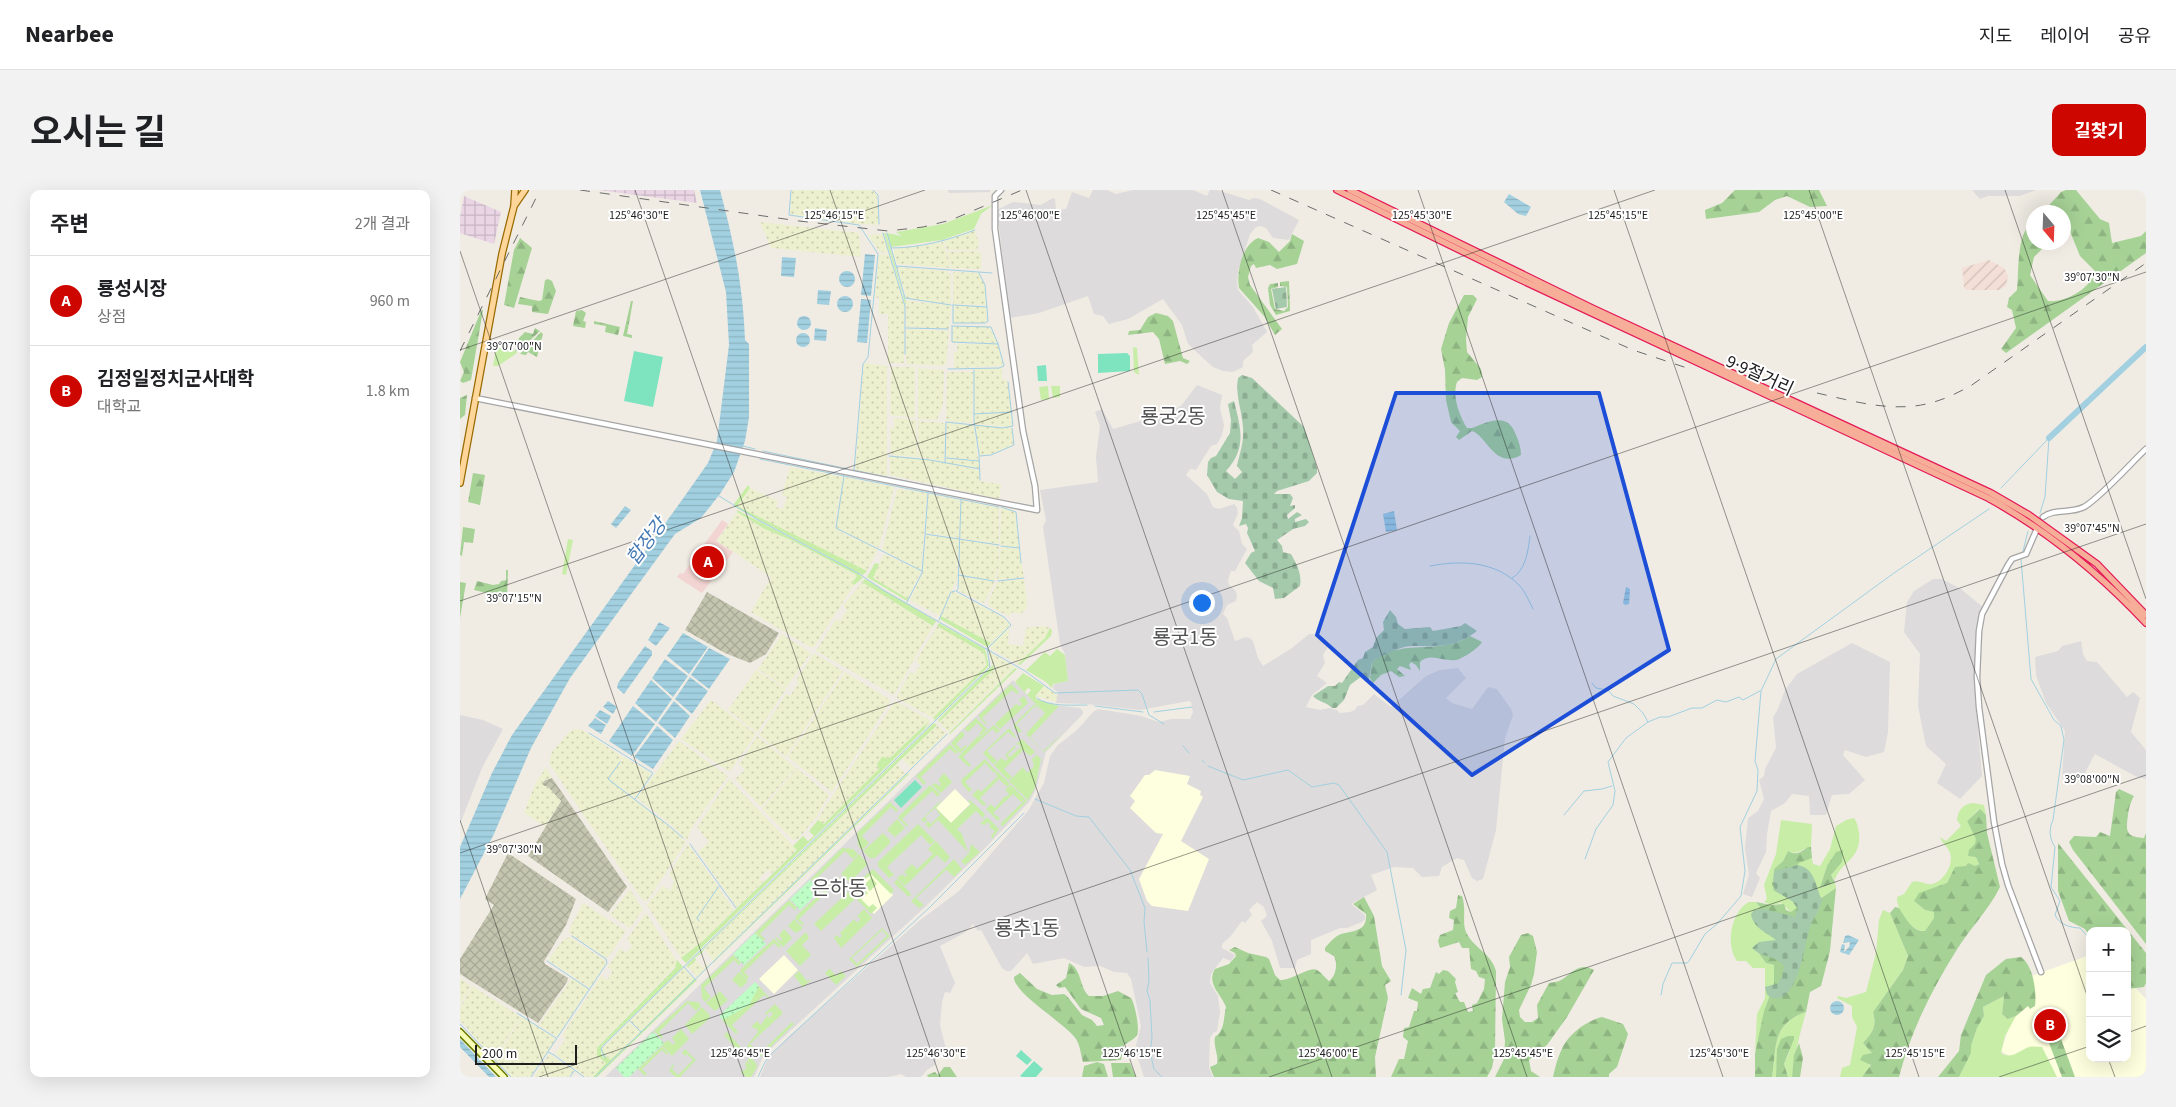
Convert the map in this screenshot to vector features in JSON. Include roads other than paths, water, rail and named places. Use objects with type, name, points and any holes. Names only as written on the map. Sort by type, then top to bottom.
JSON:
[{"type":"highway","name":"9·9절거리","points":[[1337,190],[1517,278],[1988,498],[2047,534],[2093,570],[2146,623]]},
{"type":"highway","name":"9·9절거리","points":[[1350,190],[1405,215],[1557,291],[1991,493],[2029,515],[2097,564],[2146,615]]},
{"type":"main road","points":[[460,483],[502,254],[514,206],[515,190]]},
{"type":"main road","points":[[514,206],[525,190]]},
{"type":"main road","points":[[460,1032],[504,1077]]},
{"type":"street","points":[[475,398],[1037,510],[1035,486],[1023,431],[995,229],[995,196],[1001,190]]},
{"type":"street","points":[[2043,517],[2053,512],[2067,512],[2083,507],[2146,449]]},
{"type":"street","points":[[2036,531],[2028,551],[2012,559],[2008,565],[1982,614],[1979,631],[1977,677],[1993,813],[2002,864],[2041,972]]},
{"type":"water","points":[[700,190],[720,190],[737,264],[745,340],[749,344],[749,417],[745,441],[734,472],[720,494],[701,518],[675,534],[570,678],[531,748],[493,836],[460,899],[460,847],[492,773],[512,735],[708,463],[717,441],[729,345],[726,292]]},
{"type":"water","points":[[1509,194],[1531,207],[1526,216],[1518,214],[1504,202]]},
{"type":"water","points":[[865,254],[875,255],[871,296],[861,295]]},
{"type":"water","points":[[782,257],[796,258],[794,277],[781,276]]},
{"type":"water","points":[[847,271],[853,273],[855,279],[853,285],[847,287],[841,285],[839,279],[841,273]]},
{"type":"water","points":[[818,290],[831,291],[829,305],[817,304]]},
{"type":"water","points":[[845,296],[851,298],[853,304],[851,310],[845,312],[839,310],[837,304],[839,298]]},
{"type":"water","points":[[861,299],[871,300],[867,343],[857,342]]},
{"type":"water","points":[[804,316],[809,318],[811,323],[809,328],[804,330],[799,328],[797,323],[799,318]]},
{"type":"water","points":[[815,328],[827,330],[826,341],[814,340]]},
{"type":"water","points":[[803,333],[808,335],[810,340],[808,345],[803,347],[798,345],[796,340],[798,335]]},
{"type":"water","points":[[625,506],[631,510],[616,528],[611,524]]},
{"type":"water","points":[[1394,511],[1397,530],[1386,532],[1383,514]]},
{"type":"water","points":[[1626,587],[1630,589],[1629,604],[1625,605],[1623,603]]},
{"type":"water","points":[[659,622],[670,628],[656,646],[648,640]]},
{"type":"water","points":[[683,633],[708,647],[689,674],[667,656]]},
{"type":"water","points":[[645,646],[652,651],[652,655],[624,694],[617,688],[618,683]]},
{"type":"water","points":[[709,648],[730,659],[709,689],[691,675]]},
{"type":"water","points":[[665,659],[688,676],[673,697],[652,678]]},
{"type":"water","points":[[690,677],[708,691],[692,714],[675,699]]},
{"type":"water","points":[[651,680],[672,699],[656,722],[635,703]]},
{"type":"water","points":[[608,701],[617,707],[613,714],[603,707]]},
{"type":"water","points":[[674,701],[690,716],[675,738],[658,723]]},
{"type":"water","points":[[633,706],[655,724],[632,756],[609,741]]},
{"type":"water","points":[[600,710],[611,716],[607,724],[595,716]]},
{"type":"water","points":[[595,718],[606,725],[601,734],[588,726]]},
{"type":"water","points":[[657,726],[673,740],[653,769],[634,757]]},
{"type":"water","points":[[1848,935],[1859,940],[1849,955],[1840,952],[1842,944],[1845,945],[1844,952],[1849,947],[1850,942],[1843,943],[1845,936]]},
{"type":"water","points":[[1837,1001],[1842,1003],[1844,1008],[1842,1013],[1837,1015],[1832,1013],[1830,1008],[1832,1003]]},
{"type":"water","points":[[460,1039],[496,1077],[489,1077],[460,1047]]},
{"type":"waterway","points":[[791,190],[789,215],[859,225],[878,254],[868,357],[863,364],[854,470]]},
{"type":"waterway","points":[[873,190],[878,195],[879,224]]},
{"type":"waterway","points":[[891,248],[913,247],[934,243],[975,230]]},
{"type":"waterway","points":[[883,233],[905,306],[905,354]]},
{"type":"waterway","points":[[887,233],[905,298],[951,305]]},
{"type":"waterway","points":[[896,266],[992,273]]},
{"type":"waterway","points":[[953,323],[985,323],[988,321],[985,285],[979,273]]},
{"type":"waterway","points":[[953,305],[987,307]]},
{"type":"waterway","points":[[953,305],[953,322]]},
{"type":"waterway","points":[[952,326],[952,342],[998,344]]},
{"type":"waterway","points":[[948,369],[999,368],[1004,366],[991,327],[952,326]]},
{"type":"waterway","points":[[906,328],[948,329]]},
{"type":"waterway","points":[[2049,438],[2146,347]]},
{"type":"waterway","points":[[974,370],[974,421],[979,454],[980,480]]},
{"type":"waterway","points":[[945,463],[946,422],[1002,428],[1013,426],[1008,382]]},
{"type":"waterway","points":[[974,414],[1012,412]]},
{"type":"waterway","points":[[980,456],[991,455],[1014,445],[1012,428]]},
{"type":"waterway","points":[[2001,488],[2049,438]]},
{"type":"waterway","points":[[2040,513],[2045,497],[2049,438]]},
{"type":"waterway","points":[[743,446],[755,449]]},
{"type":"waterway","points":[[763,451],[848,469]]},
{"type":"waterway","points":[[889,456],[930,460],[980,469]]},
{"type":"waterway","points":[[946,458],[979,461]]},
{"type":"waterway","points":[[760,459],[999,507]]},
{"type":"waterway","points":[[853,470],[1016,504]]},
{"type":"waterway","points":[[844,476],[836,528],[922,571]]},
{"type":"waterway","points":[[928,493],[925,534],[999,545]]},
{"type":"waterway","points":[[719,496],[760,521],[858,573],[883,590],[1025,671],[1055,693],[1138,690],[1142,694],[1149,715],[1164,724]]},
{"type":"waterway","points":[[961,500],[958,589],[956,591],[1004,617],[1011,625],[988,648]]},
{"type":"waterway","points":[[1001,507],[1016,512],[1021,563]]},
{"type":"waterway","points":[[1661,995],[1663,984],[1672,963],[1687,963],[1705,934],[1717,924],[1741,896],[1745,871],[1740,827],[1757,791],[1758,770],[1755,761],[1761,691],[1776,659],[1894,573],[1989,509]]},
{"type":"waterway","points":[[2022,555],[2028,531]]},
{"type":"waterway","points":[[907,602],[922,573],[925,535]]},
{"type":"waterway","points":[[1512,578],[1517,575],[1523,565],[1530,536]]},
{"type":"waterway","points":[[1001,546],[1019,548]]},
{"type":"waterway","points":[[2021,559],[2031,679],[2054,720],[2061,726],[2064,740],[2050,830],[2055,847],[2051,887],[2060,901],[2055,915],[2065,925],[2080,928],[2086,935]]},
{"type":"waterway","points":[[1430,566],[1465,563],[1477,564],[1499,571],[1510,577],[1521,587],[1533,609]]},
{"type":"waterway","points":[[958,575],[994,581]]},
{"type":"waterway","points":[[998,581],[1024,578]]},
{"type":"waterway","points":[[939,620],[951,592],[955,591]]},
{"type":"waterway","points":[[605,1058],[601,1049],[605,1044],[990,667],[987,648]]},
{"type":"waterway","points":[[1592,683],[1596,688],[1608,690],[1613,696],[1634,704],[1643,713],[1648,722]]},
{"type":"waterway","points":[[1585,859],[1596,829],[1613,805],[1615,791],[1608,762],[1626,738],[1648,722],[1660,717],[1668,717],[1692,708],[1702,708],[1717,700],[1726,702],[1739,697],[1743,700],[1760,691]]},
{"type":"waterway","points":[[1037,698],[1054,704],[1087,705]]},
{"type":"waterway","points":[[1095,706],[1143,712]]},
{"type":"waterway","points":[[1154,712],[1192,707]]},
{"type":"waterway","points":[[589,733],[653,773],[635,799]]},
{"type":"waterway","points":[[595,1077],[947,734]]},
{"type":"waterway","points":[[1183,746],[1189,753]]},
{"type":"waterway","points":[[1202,760],[1205,763]]},
{"type":"waterway","points":[[620,762],[608,779],[683,838]]},
{"type":"waterway","points":[[1208,766],[1243,780],[1288,770],[1312,787],[1334,783],[1339,785],[1387,852],[1406,950],[1401,995]]},
{"type":"waterway","points":[[1564,815],[1584,791],[1612,786]]},
{"type":"waterway","points":[[1035,799],[1076,816],[1089,817],[1130,870],[1145,908],[1144,922],[1147,952]]},
{"type":"waterway","points":[[758,1077],[765,1062],[772,1053],[930,907],[1024,813]]},
{"type":"waterway","points":[[690,844],[736,908]]},
{"type":"waterway","points":[[699,921],[697,918],[719,886]]},
{"type":"waterway","points":[[531,1077],[607,963],[606,959],[572,936]]},
{"type":"waterway","points":[[1148,958],[1149,981],[1147,991],[1150,1000],[1152,1038],[1150,1052],[1154,1069],[1162,1077]]},
{"type":"waterway","points":[[547,961],[589,989]]},
{"type":"waterway","points":[[684,967],[695,979]]},
{"type":"waterway","points":[[517,1013],[556,1038]]},
{"type":"waterway","points":[[630,1021],[641,1032]]},
{"type":"waterway","points":[[460,1024],[511,1077]]},
{"type":"waterway","points":[[548,1052],[584,1077]]},
{"type":"waterway","points":[[570,1077],[574,1071]]},
{"type":"railway","points":[[460,351],[540,190]]},
{"type":"railway","points":[[580,190],[799,221],[888,231],[923,227],[951,220],[1022,190]]},
{"type":"railway","points":[[1271,190],[1633,350],[1687,368]]},
{"type":"railway","points":[[1817,393],[1863,403],[1894,407],[1925,404],[1944,399],[1969,387],[2146,263]]},
{"type":"place","name":"룡성시장","points":[[708,562]]},
{"type":"place","name":"김정일정치군사대학","points":[[2050,1025]]},
{"type":"district","name":"룡궁2동","points":[[1173,416]]},
{"type":"district","name":"룡궁1동","points":[[1185,637]]},
{"type":"district","name":"은하동","points":[[839,888]]},
{"type":"district","name":"룡추1동","points":[[1027,928]]},
{"type":"water label","name":"합장강","points":[[646,541]]}]
